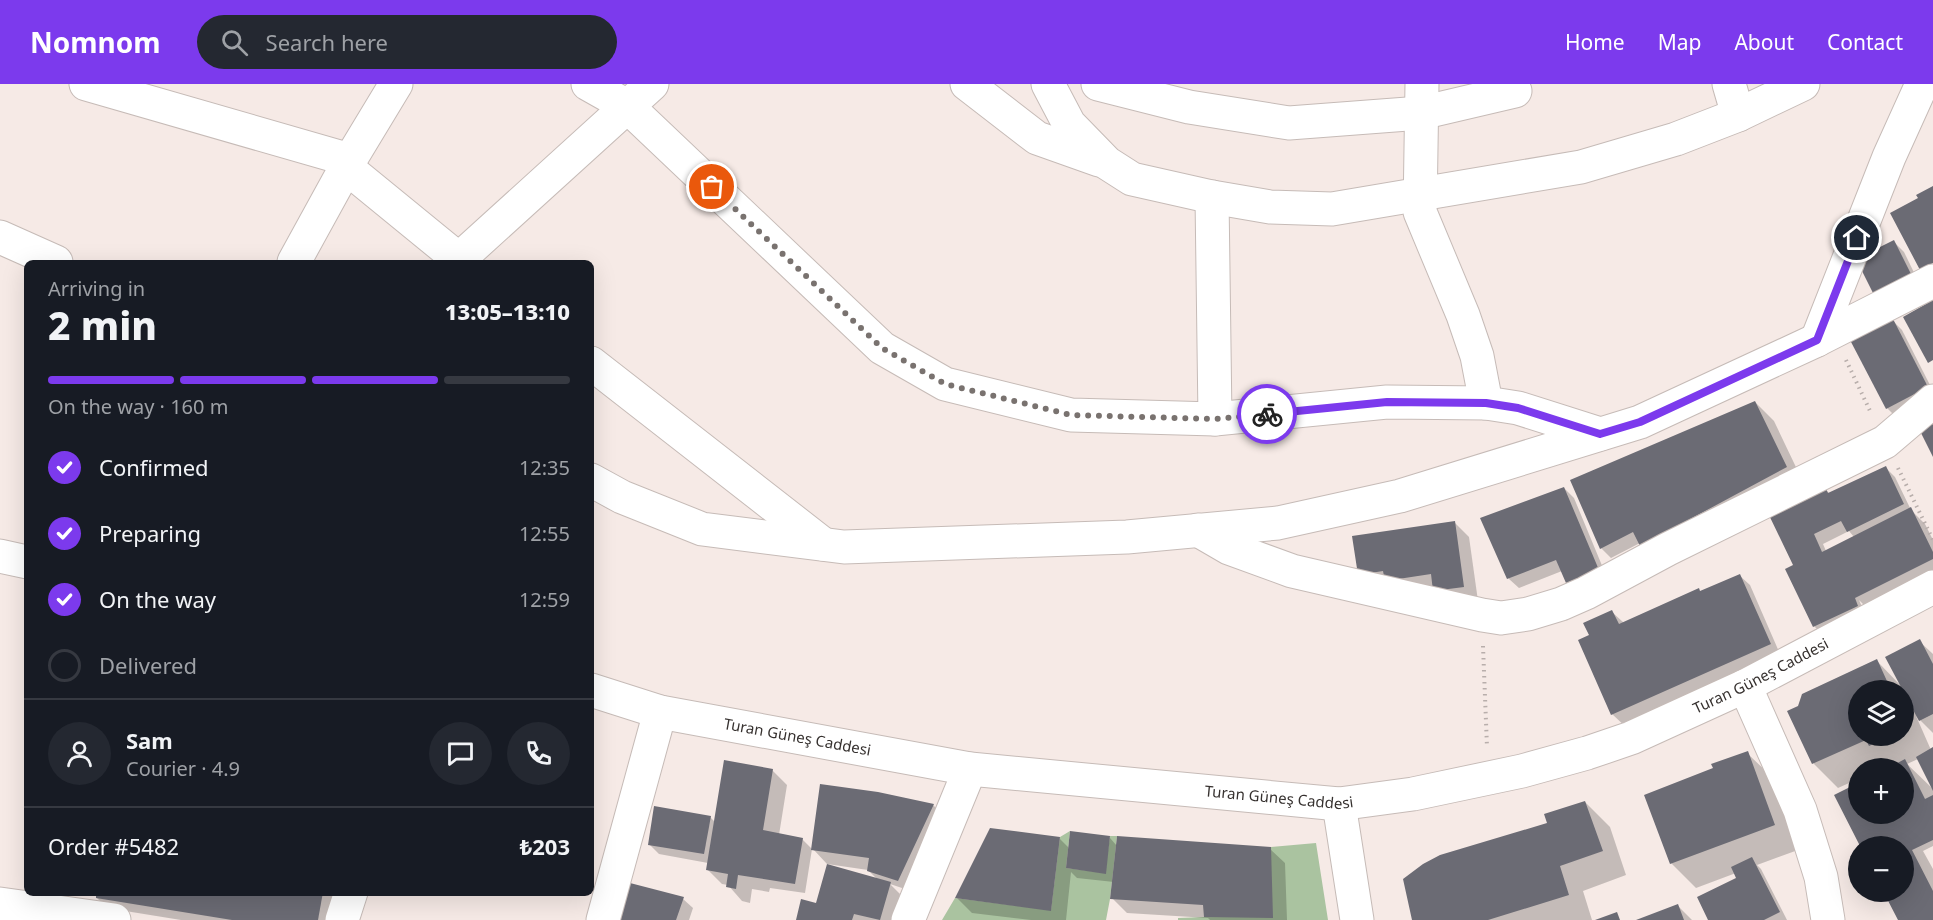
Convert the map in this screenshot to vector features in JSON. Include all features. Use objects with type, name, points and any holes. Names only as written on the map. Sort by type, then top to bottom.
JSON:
[{"type":"street","points":[[86,84],[349,164],[457,260]]},
{"type":"street","points":[[295,260],[396,84]]},
{"type":"street","points":[[588,84],[627,106],[882,348],[945,384],[1071,415],[1215,419],[1387,402],[1486,403],[1518,408],[1600,434]]},
{"type":"street","points":[[461,260],[652,84]]},
{"type":"street","points":[[967,84],[1037,138],[1107,163],[1132,179],[1270,207],[1332,209],[1581,167],[1676,140],[1738,115],[1803,84]]},
{"type":"street","points":[[1048,84],[1069,124],[1107,163]]},
{"type":"street","points":[[1098,84],[1189,107],[1289,123],[1421,98],[1515,92]]},
{"type":"street","points":[[1729,84],[1738,115]]},
{"type":"street","points":[[1825,336],[1889,157],[1922,84]]},
{"type":"street","points":[[1421,98],[1420,212],[1463,315],[1477,357],[1486,403]]},
{"type":"street","points":[[1212,197],[1215,419]]},
{"type":"street","points":[[0,237],[52,260]]},
{"type":"street","points":[[594,482],[622,497],[702,529],[844,547],[1103,538],[1278,523],[1400,496],[1640,422],[1825,336],[1933,281]]},
{"type":"street","points":[[594,365],[823,544]]},
{"type":"street","points":[[1198,530],[1229,548],[1292,571],[1482,615],[1501,618],[1528,614],[1561,604],[1885,442],[1933,401]]},
{"type":"street","points":[[0,556],[24,561]]},
{"type":"street","name":"Turan Güneş Caddesi","points":[[594,691],[660,712],[969,769],[1340,804],[1413,794],[1522,771],[1631,738],[1745,686],[1933,587]]},
{"type":"street","points":[[1745,686],[1800,810],[1821,877],[1828,920]]},
{"type":"street","points":[[603,920],[660,712]]},
{"type":"street","points":[[908,920],[969,769]]},
{"type":"street","points":[[1340,804],[1357,920]]},
{"type":"street","points":[[342,920],[350,896]]},
{"type":"street","points":[[0,904],[58,908],[114,920]]},
{"type":"path","points":[[1825,336],[1885,442],[1933,540]]},
{"type":"path","points":[[1482,615],[1488,778]]},
{"type":"green space","points":[[1070,831],[1066,868],[1105,873],[1110,836],[1117,836],[1106,920],[942,920],[955,898],[1051,910],[1060,837]]},
{"type":"green space","points":[[1316,843],[1328,920],[1178,920],[1178,918],[1204,917],[1271,847]]},
{"type":"building","points":[[1933,186],[1933,263],[1920,270],[1890,213],[1918,198],[1916,195]]},
{"type":"building","points":[[1894,240],[1915,282],[1877,301],[1856,259]]},
{"type":"building","points":[[1933,300],[1933,360],[1928,363],[1903,317]]},
{"type":"building","points":[[1893,319],[1928,387],[1886,409],[1850,340]]},
{"type":"building","points":[[1755,401],[1787,467],[1640,546],[1633,532],[1600,549],[1570,480]]},
{"type":"building","points":[[1933,424],[1933,457],[1920,431]]},
{"type":"building","points":[[1886,466],[1904,504],[1847,532],[1841,521],[1814,534],[1822,552],[1911,507],[1933,552],[1933,559],[1855,598],[1858,606],[1813,627],[1785,569],[1793,565],[1767,511],[1824,485],[1828,493]]},
{"type":"building","points":[[1564,487],[1599,570],[1566,583],[1556,560],[1507,579],[1480,518]]},
{"type":"building","points":[[1455,521],[1464,587],[1433,591],[1431,574],[1385,581],[1383,571],[1358,575],[1352,536]]},
{"type":"building","points":[[1740,574],[1771,644],[1611,715],[1578,640],[1589,635],[1583,623],[1612,610],[1619,624],[1699,588],[1700,591]]},
{"type":"building","points":[[1920,639],[1933,664],[1933,714],[1919,721],[1914,712],[1914,680],[1897,680],[1885,657]]},
{"type":"building","points":[[1877,659],[1886,680],[1848,680],[1848,746],[1852,746],[1812,764],[1787,711],[1798,706],[1802,694]]},
{"type":"building","points":[[1933,747],[1933,791],[1916,757]]},
{"type":"building","points":[[1748,751],[1775,825],[1670,864],[1644,795],[1713,768],[1711,764]]},
{"type":"building","points":[[724,760],[773,769],[763,830],[803,838],[795,884],[738,875],[736,889],[726,887],[728,874],[706,870]]},
{"type":"building","points":[[1914,777],[1925,799],[1933,795],[1933,840],[1914,849],[1914,836],[1855,836],[1849,824],[1914,824]]},
{"type":"building","points":[[820,784],[878,792],[934,804],[898,881],[867,871],[869,858],[811,850]]},
{"type":"building","points":[[1848,788],[1848,822],[1834,795]]},
{"type":"building","points":[[1585,801],[1603,851],[1560,866],[1569,895],[1488,920],[1412,920],[1403,879],[1423,864],[1440,855],[1547,823],[1544,814]]},
{"type":"building","points":[[654,806],[711,816],[704,854],[648,845]]},
{"type":"building","points":[[990,828],[1060,837],[1051,911],[955,898]]},
{"type":"building","points":[[1070,831],[1110,836],[1106,874],[1066,868]]},
{"type":"building","points":[[1117,836],[1271,847],[1273,918],[1204,917],[1203,905],[1110,899]]},
{"type":"building","points":[[1914,854],[1933,891],[1933,920],[1898,920],[1889,902],[1914,902]]},
{"type":"building","points":[[1752,857],[1780,912],[1764,920],[1708,920],[1697,897],[1736,878],[1731,867]]},
{"type":"building","points":[[827,864],[891,882],[880,920],[854,914],[852,920],[796,920],[801,899],[816,903]]},
{"type":"building","points":[[630,883],[684,897],[676,920],[618,920]]},
{"type":"building","points":[[96,896],[322,896],[318,920],[232,920],[96,898]]},
{"type":"building","points":[[1678,904],[1684,920],[1636,920]]},
{"type":"building","points":[[1617,912],[1620,920],[1595,920]]},
{"type":"way so far","points":[[712,187],[882,348],[945,384],[1071,415],[1215,419],[1267,414]]},
{"type":"route","points":[[1267,414],[1387,402],[1486,403],[1518,408],[1600,434],[1640,422],[1817,340],[1857,238]]}]
